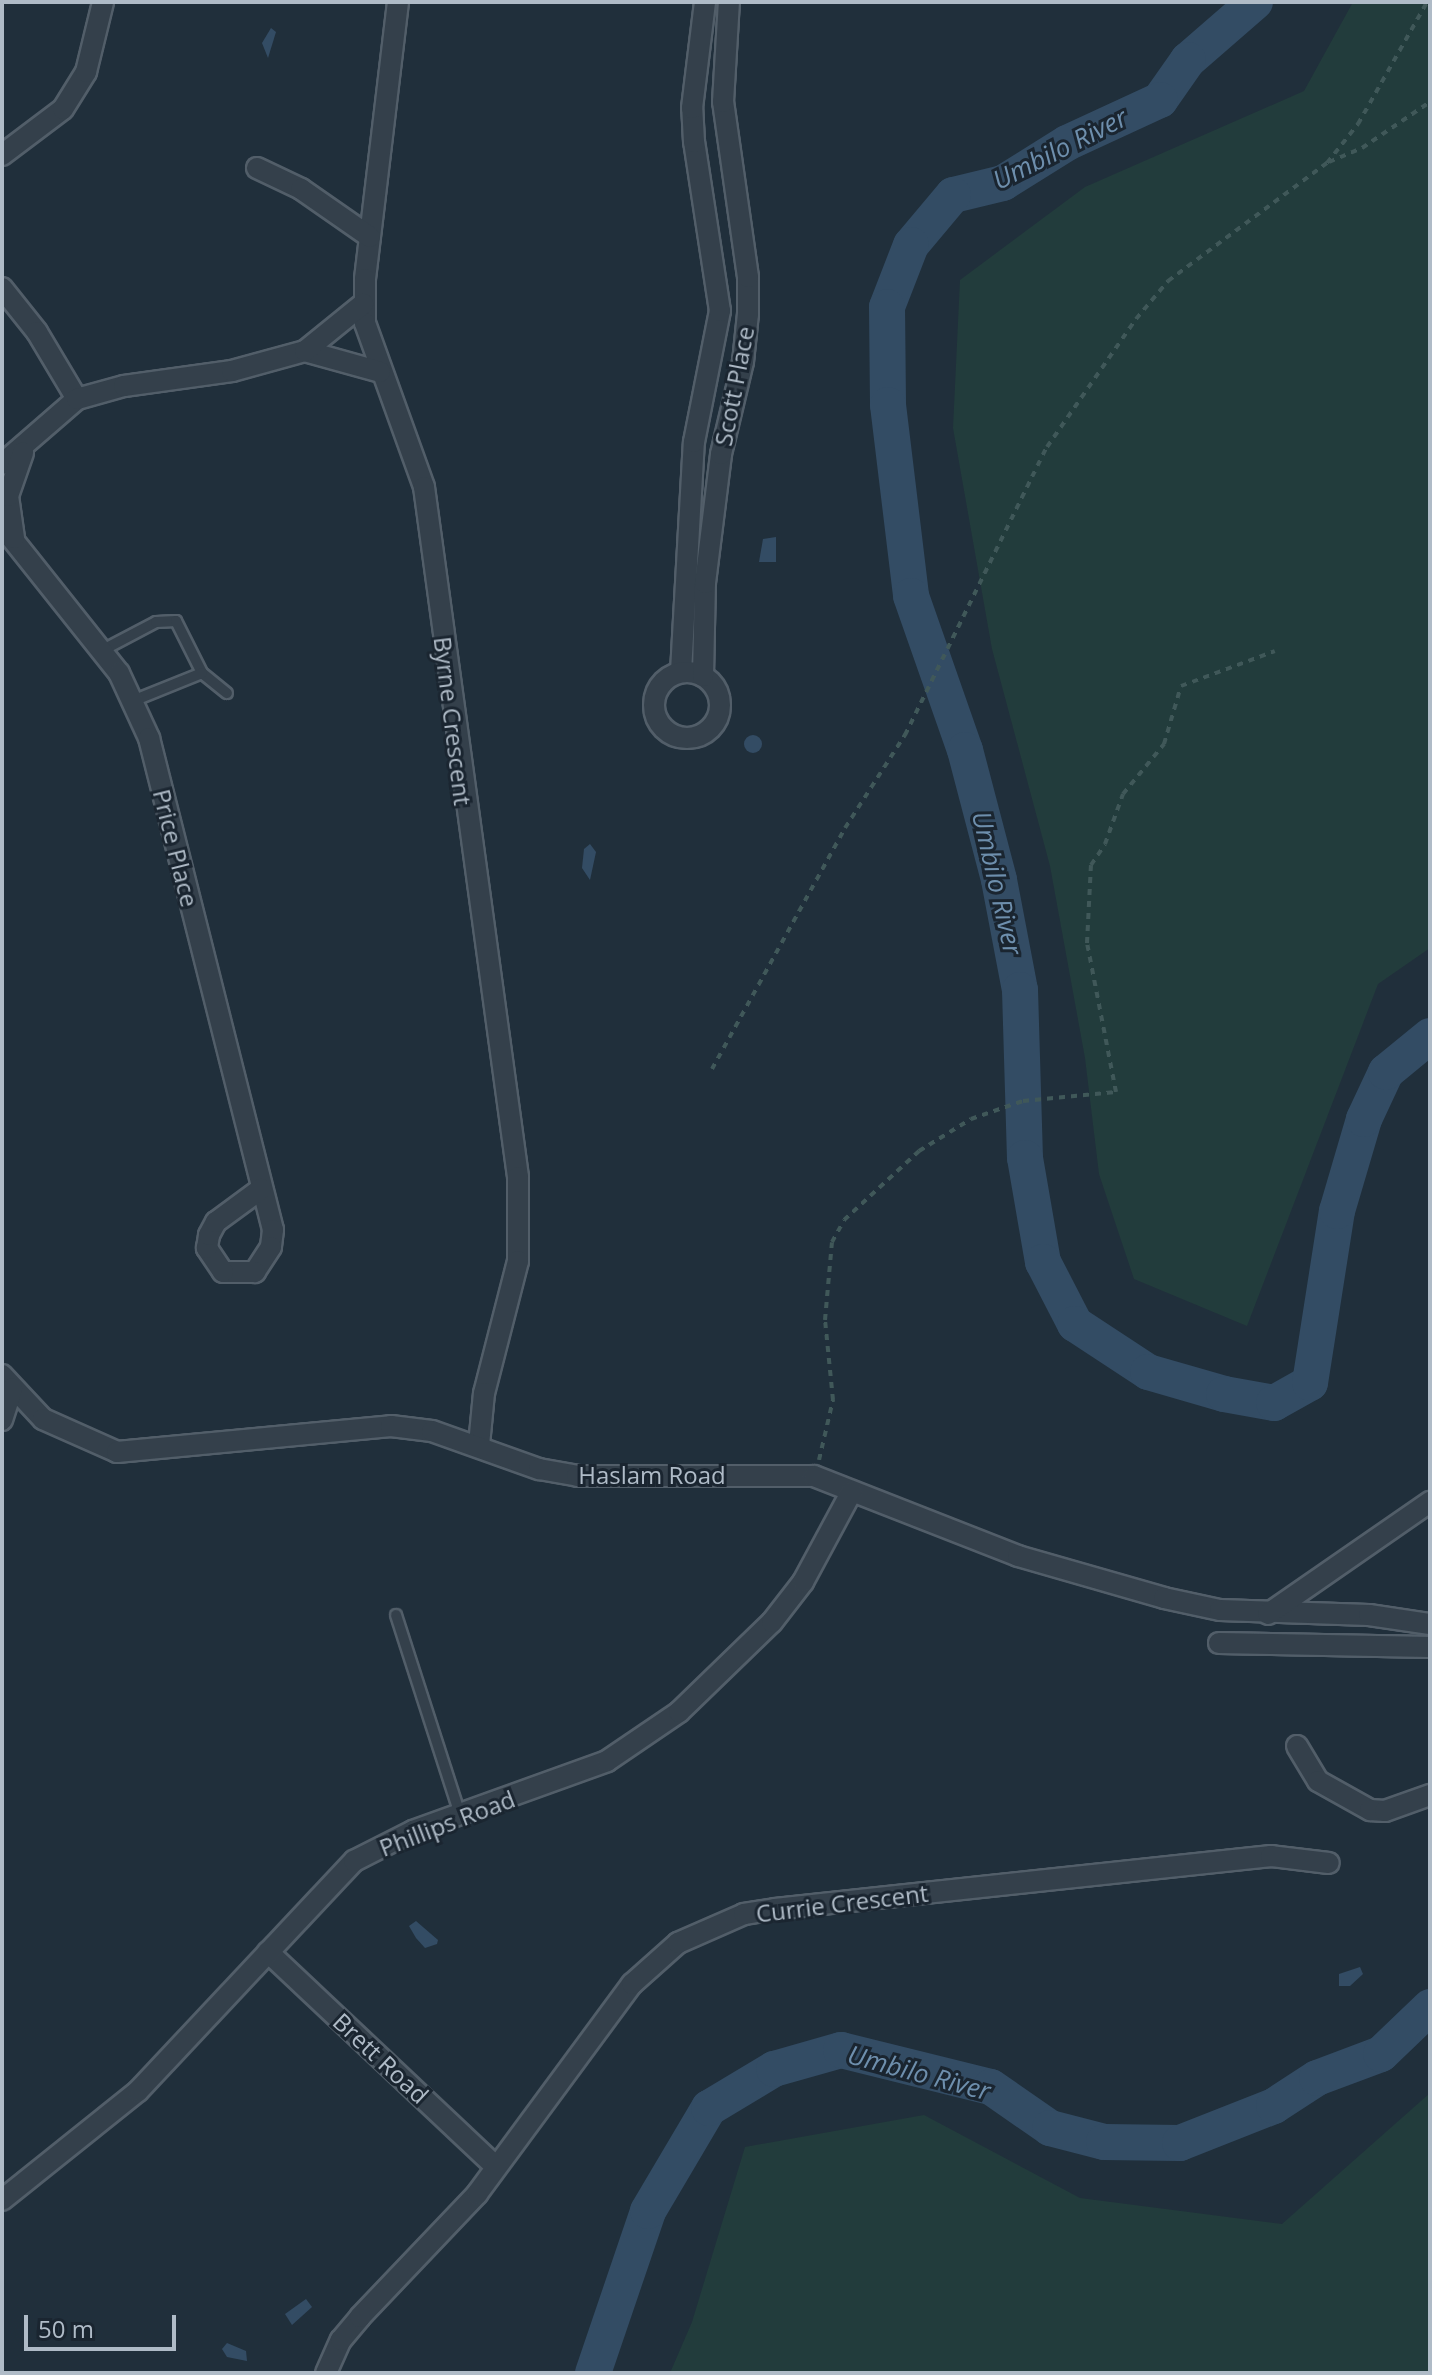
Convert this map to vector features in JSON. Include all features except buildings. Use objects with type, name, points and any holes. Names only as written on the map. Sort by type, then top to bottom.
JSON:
[{"type":"street","points":[[2,155],[63,109],[86,72],[103,2]]},
{"type":"street","name":"Byrne Crescent","points":[[398,2],[363,304],[380,372],[409,437],[424,487],[518,1177],[518,1261],[484,1393],[479,1445]]},
{"type":"street","name":"Scott Place","points":[[705,2],[693,131],[720,311],[694,442],[695,581],[703,676],[720,700],[718,716],[697,737],[682,738],[657,720],[654,705],[657,690],[681,672],[695,581],[743,362],[748,314],[748,277],[723,102],[729,2]]},
{"type":"street","points":[[257,168],[301,189],[370,237]]},
{"type":"street","points":[[2,288],[37,332],[77,399]]},
{"type":"street","points":[[2,464],[25,449],[48,422],[77,399],[124,386],[232,371],[305,351],[363,304]]},
{"type":"street","points":[[305,351],[380,372]]},
{"type":"street","points":[[15,543],[8,496],[25,449]]},
{"type":"street","name":"Price Place","points":[[2,526],[101,651],[135,700],[149,738],[261,1189]]},
{"type":"street","points":[[681,672],[703,676]]},
{"type":"street","points":[[2,1420],[7,1382]]},
{"type":"street","name":"Haslam Road","points":[[7,1382],[43,1419],[117,1452],[377,1427],[432,1431],[479,1445],[539,1469],[577,1476],[814,1476],[1089,1580],[1220,1610],[1369,1615],[1430,1624]]},
{"type":"street","name":"Phillips Road","points":[[2,2200],[138,2091],[354,1861],[413,1831],[607,1761],[679,1712],[772,1622],[803,1582],[852,1491]]},
{"type":"street","points":[[1268,1614],[1430,1502]]},
{"type":"street","points":[[1219,1643],[1430,1647]]},
{"type":"street","points":[[1297,1746],[1318,1781],[1370,1810],[1385,1811],[1430,1795]]},
{"type":"street","name":"Currie Crescent","points":[[326,2373],[360,2317],[434,2243],[477,2194],[494,2165],[653,1963],[678,1943],[744,1914],[1271,1856],[1329,1863]]},
{"type":"street","name":"Brett Road","points":[[268,1952],[494,2165]]},
{"type":"lane","points":[[101,651],[129,633],[176,621],[202,673],[227,693]]},
{"type":"lane","points":[[135,700],[202,673]]},
{"type":"lane","points":[[396,1615],[460,1814]]},
{"type":"path","points":[[1327,163],[1358,124],[1427,2]]},
{"type":"path","points":[[712,1069],[845,828],[905,735],[1056,434],[1168,281],[1327,163],[1362,148],[1430,102]]},
{"type":"path","points":[[814,1476],[831,1424],[825,1320],[827,1265],[838,1231],[919,1151],[971,1119],[1023,1101],[1116,1092],[1087,943],[1091,865],[1105,844],[1123,794],[1164,744],[1181,686],[1275,651]]},
{"type":"green space","points":[[1353,2],[1430,2],[1430,948],[1378,984],[1247,1326],[1134,1279],[1099,1174],[1085,1058],[1050,866],[992,649],[953,428],[960,280],[1085,187],[1304,91]]},
{"type":"green space","points":[[1430,2093],[1430,2373],[670,2373],[692,2322],[745,2147],[924,2115],[1080,2198],[1282,2224]]},
{"type":"water","points":[[271,28],[276,32],[268,58],[262,43]]},
{"type":"water","points":[[776,537],[776,562],[759,562],[763,539]]},
{"type":"water","points":[[749,735],[757,735],[762,744],[760,751],[749,753],[744,748],[744,740]]},
{"type":"water","points":[[590,844],[596,852],[590,880],[582,868],[584,849]]},
{"type":"water","points":[[416,1921],[438,1940],[437,1944],[425,1948],[409,1926]]},
{"type":"water","points":[[1360,1967],[1363,1974],[1350,1986],[1339,1986],[1339,1974]]},
{"type":"water","points":[[306,2299],[312,2307],[292,2325],[285,2314]]},
{"type":"water","points":[[227,2343],[246,2351],[247,2361],[227,2357],[222,2349]]},
{"type":"waterway","name":"Umbilo River","points":[[1255,2],[1188,60],[1160,100],[1067,143],[1003,183],[953,195],[911,245],[887,307],[888,405],[911,596],[965,750],[999,880],[1020,990],[1025,1158],[1043,1262],[1075,1324],[1148,1372],[1224,1394],[1274,1403],[1310,1383],[1337,1211],[1364,1119],[1386,1072],[1430,1036]]},
{"type":"waterway","name":"Umbilo River","points":[[593,2373],[648,2211],[709,2108],[774,2069],[841,2050],[991,2087],[1050,2128],[1104,2142],[1180,2143],[1274,2106],[1317,2078],[1381,2054],[1430,2007]]}]
